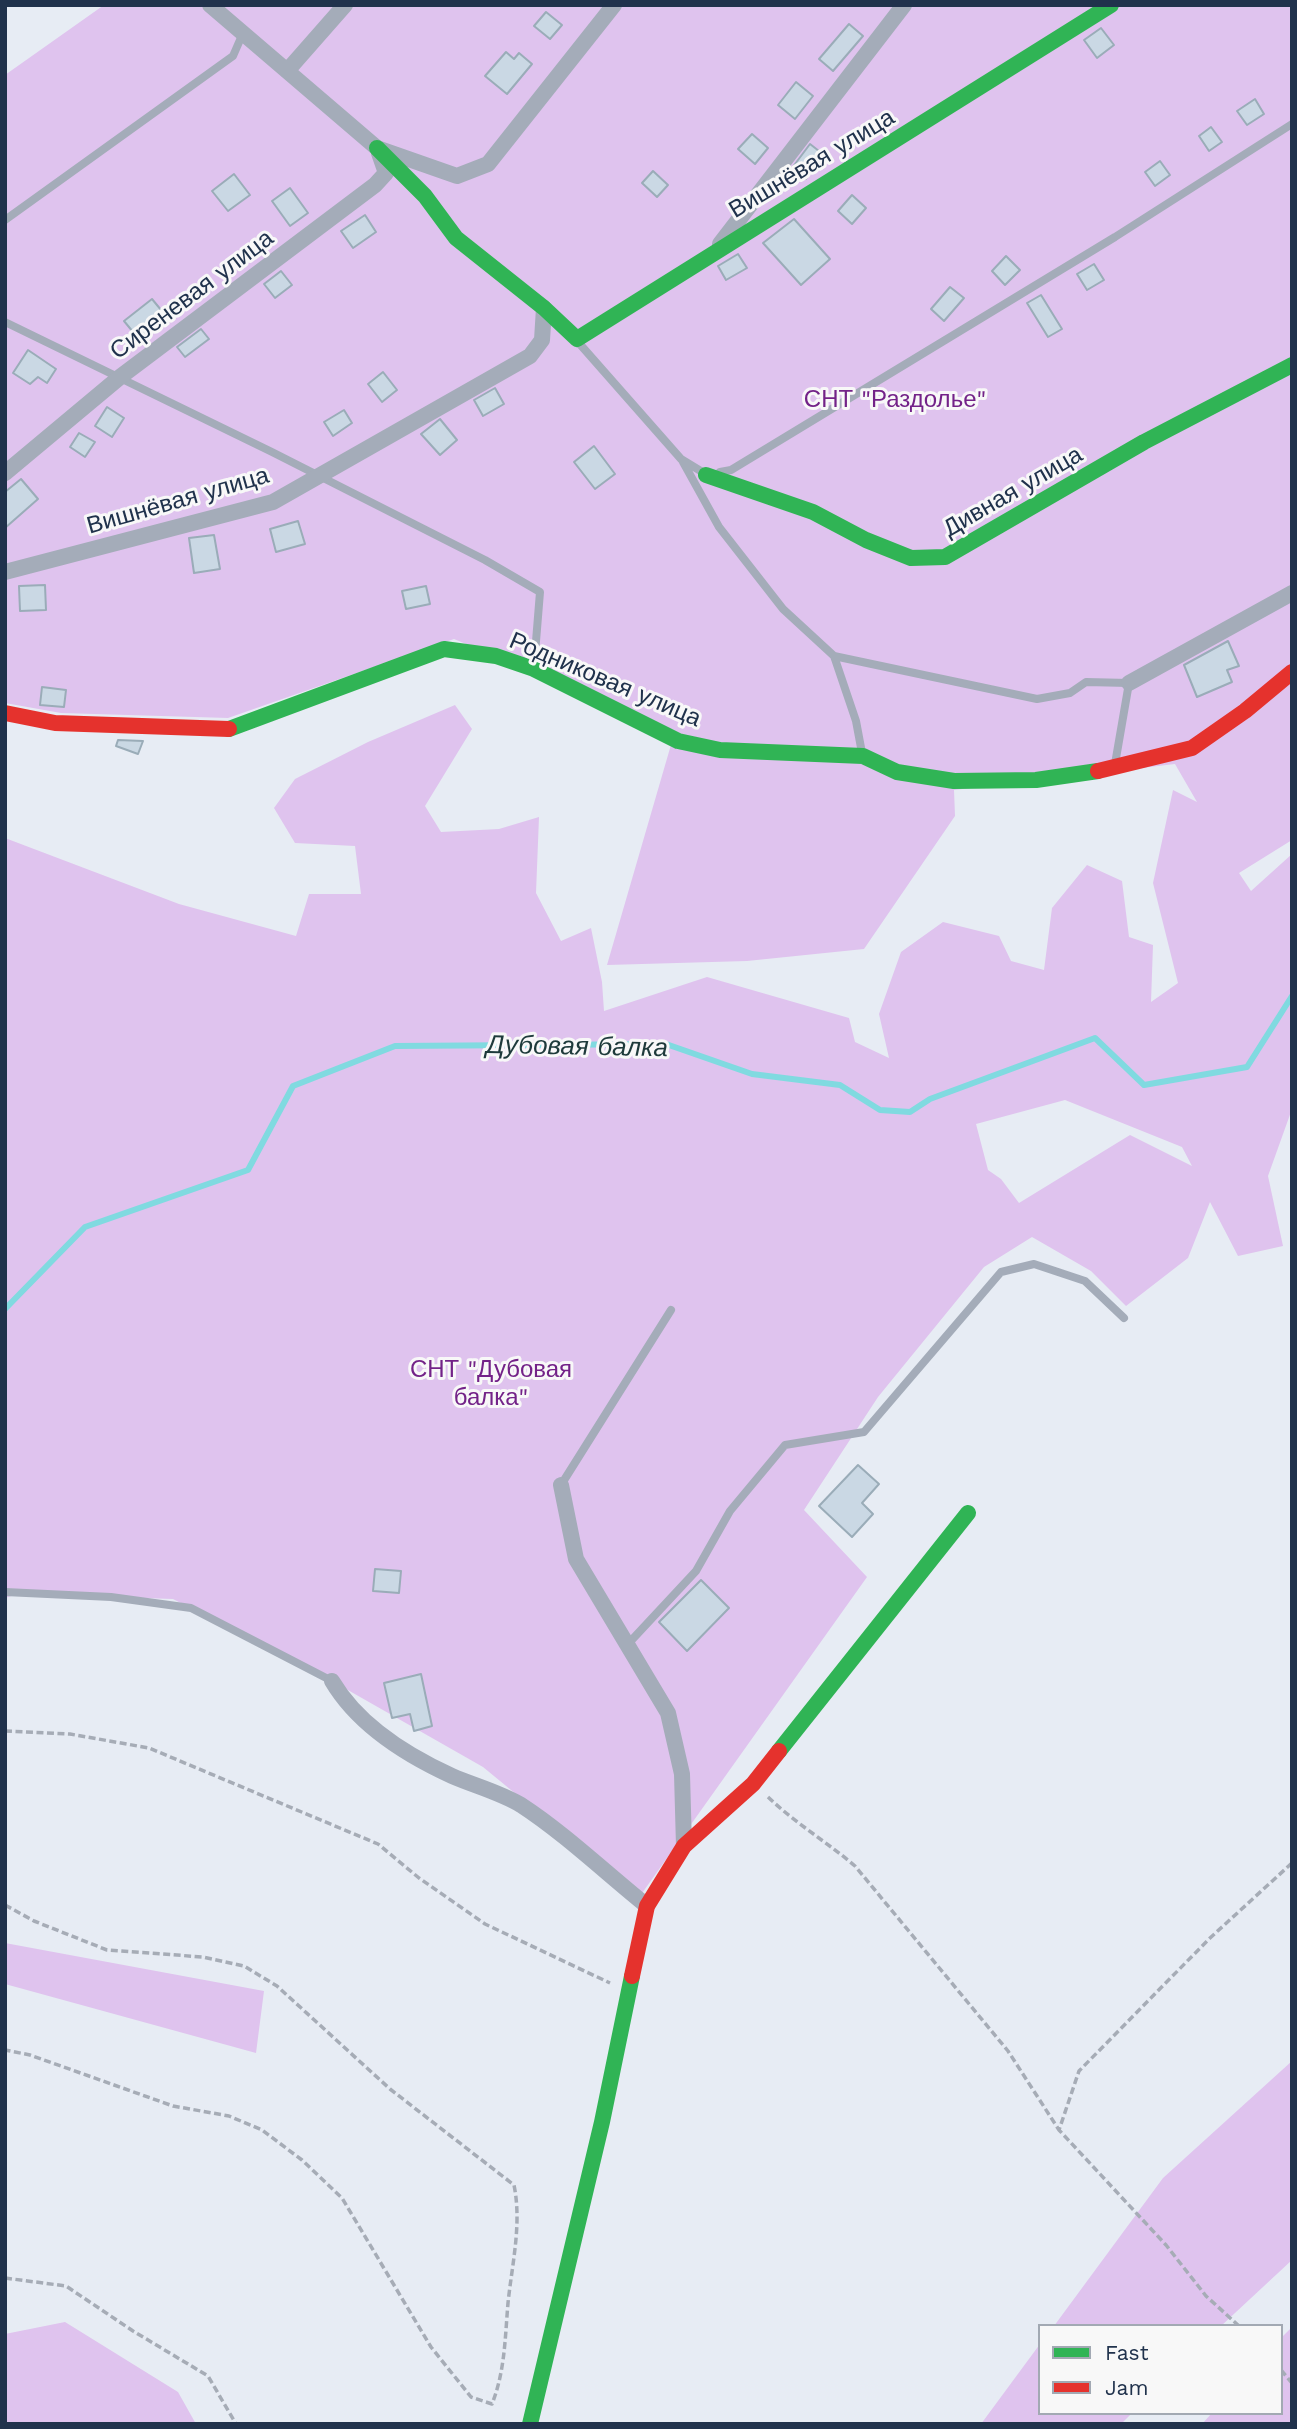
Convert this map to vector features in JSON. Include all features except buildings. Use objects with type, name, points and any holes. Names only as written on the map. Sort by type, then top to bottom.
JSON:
[{"type":"street","points":[[210,5],[377,148],[425,196],[456,237],[544,308],[576,340]]},
{"type":"street","points":[[287,71],[345,5]]},
{"type":"street","points":[[377,148],[457,176],[488,163],[614,5]]},
{"type":"street","points":[[717,248],[904,5]]},
{"type":"street","name":"Вишнёвая улица","points":[[576,340],[717,248],[959,103],[1111,5]]},
{"type":"street","name":"Сиреневая улица","points":[[5,473],[120,377],[375,185],[386,173],[377,148]]},
{"type":"street","name":"Вишнёвая улица","points":[[5,572],[273,502],[530,356],[542,340],[544,308]]},
{"type":"street","name":"Дивная улица","points":[[706,475],[813,512],[866,540],[911,558],[945,558],[1144,442],[1292,365]]},
{"type":"street","points":[[1129,683],[1292,593]]},
{"type":"street","name":"Родниковая улица","points":[[5,713],[55,723],[226,730],[444,649],[496,656],[534,668],[678,741],[720,750],[863,756],[897,772],[954,781],[1036,780],[1114,769],[1192,748],[1245,711],[1292,673]]},
{"type":"street","points":[[561,1485],[576,1559],[668,1713],[682,1774],[684,1846]]},
{"type":"street","points":[[530,2424],[647,1906],[684,1846],[754,1784],[968,1513]]},
{"type":"street","points":[[332,1681],[344,1701],[375,1730],[418,1759],[497,1792],[523,1806],[647,1906]]},
{"type":"lane","points":[[5,220],[233,56],[243,33]]},
{"type":"lane","points":[[681,459],[706,475],[731,470],[1103,244],[1292,124]]},
{"type":"lane","points":[[5,322],[485,561],[540,592],[534,668]]},
{"type":"lane","points":[[576,340],[681,459],[719,527],[783,609],[834,656],[856,721],[863,756]]},
{"type":"lane","points":[[834,656],[1037,699],[1070,692],[1086,682],[1129,683],[1114,769]]},
{"type":"lane","points":[[628,1644],[696,1571],[730,1511],[785,1445],[864,1432],[1001,1272],[1034,1264],[1085,1281],[1124,1318]]},
{"type":"lane","points":[[561,1485],[671,1310]]},
{"type":"lane","points":[[5,1592],[111,1597],[191,1608],[332,1681]]},
{"type":"path","points":[[5,1731],[70,1734],[149,1748],[379,1844],[418,1878],[485,1924],[629,1993]]},
{"type":"path","points":[[754,1784],[796,1823],[827,1842],[855,1866],[1008,2051],[1059,2130],[1166,2245],[1206,2296],[1237,2324]]},
{"type":"path","points":[[1059,2130],[1079,2071],[1210,1938],[1292,1863]]},
{"type":"path","points":[[5,1905],[44,1926],[107,1950],[191,1956],[244,1966],[277,1986],[390,2090],[514,2185],[519,2208],[506,2344],[501,2381],[492,2404],[471,2397],[431,2347],[342,2198],[262,2130],[229,2116],[173,2105],[30,2055],[5,2050]]},
{"type":"path","points":[[5,2277],[66,2286],[133,2331],[208,2376],[236,2424]]},
{"type":"green space","points":[[104,5],[1292,5],[1292,840],[1239,873],[1251,891],[1292,854],[1292,1109],[1268,1176],[1283,1246],[1238,1256],[1210,1202],[1188,1258],[1126,1306],[1091,1271],[1032,1237],[984,1267],[878,1397],[804,1510],[867,1577],[640,1896],[483,1767],[332,1681],[173,1599],[18,1594],[5,1598],[5,838],[179,904],[296,936],[309,894],[361,894],[355,846],[295,843],[274,808],[295,779],[368,742],[455,705],[472,729],[425,806],[441,832],[499,829],[539,817],[536,893],[561,941],[591,928],[602,982],[604,1011],[707,977],[849,1018],[855,1042],[889,1058],[879,1014],[901,952],[943,922],[999,936],[1011,961],[1044,970],[1052,908],[1087,865],[1122,881],[1129,937],[1153,945],[1151,1002],[1178,983],[1153,883],[1173,790],[1197,802],[1175,764],[954,790],[955,816],[864,949],[747,961],[607,965],[675,731],[454,639],[228,718],[61,713],[5,703],[5,75]],"holes":[[[1065,1100],[1182,1147],[1192,1166],[1130,1135],[1019,1203],[1001,1179],[988,1170],[976,1124]]]},
{"type":"green space","points":[[5,1943],[264,1991],[256,2053],[5,1984]]},
{"type":"green space","points":[[1292,2061],[1292,2260],[1223,2324],[1055,2324],[1163,2178]]},
{"type":"green space","points":[[65,2322],[178,2392],[196,2424],[5,2424],[5,2334]]},
{"type":"green space","points":[[1292,2327],[1292,2424],[1202,2424],[1210,2415],[1283,2415],[1283,2336]]},
{"type":"green space","points":[[1038,2347],[1038,2415],[1130,2415],[1121,2424],[981,2424]]},
{"type":"waterway","name":"Дубовая балка","points":[[5,1309],[85,1227],[248,1170],[293,1086],[395,1046],[666,1044],[752,1074],[840,1085],[880,1110],[910,1112],[930,1099],[1095,1038],[1144,1085],[1247,1067],[1292,996]]},
{"type":"traffic: fast","points":[[377,148],[425,196],[456,238],[544,308],[577,339],[1111,5]]},
{"type":"traffic: fast","points":[[706,475],[813,512],[866,540],[911,558],[945,557],[1144,442],[1292,365]]},
{"type":"traffic: fast","points":[[229,729],[444,649],[496,656],[534,669],[678,741],[720,750],[863,756],[897,772],[954,781],[1036,780],[1098,771]]},
{"type":"traffic: fast","points":[[779,1751],[968,1513]]},
{"type":"traffic: fast","points":[[530,2424],[602,2122],[632,1976]]},
{"type":"traffic: jam","points":[[1098,771],[1192,748],[1245,711],[1292,672]]},
{"type":"traffic: jam","points":[[5,713],[55,723],[229,729]]},
{"type":"traffic: jam","points":[[632,1976],[647,1906],[684,1846],[753,1784],[779,1751]]},
{"type":"park label","name":"СНТ \"Раздолье\"","points":[[895,400]]},
{"type":"park label","name":"СНТ \"Дубовая балка\"","points":[[491,1384]]}]
